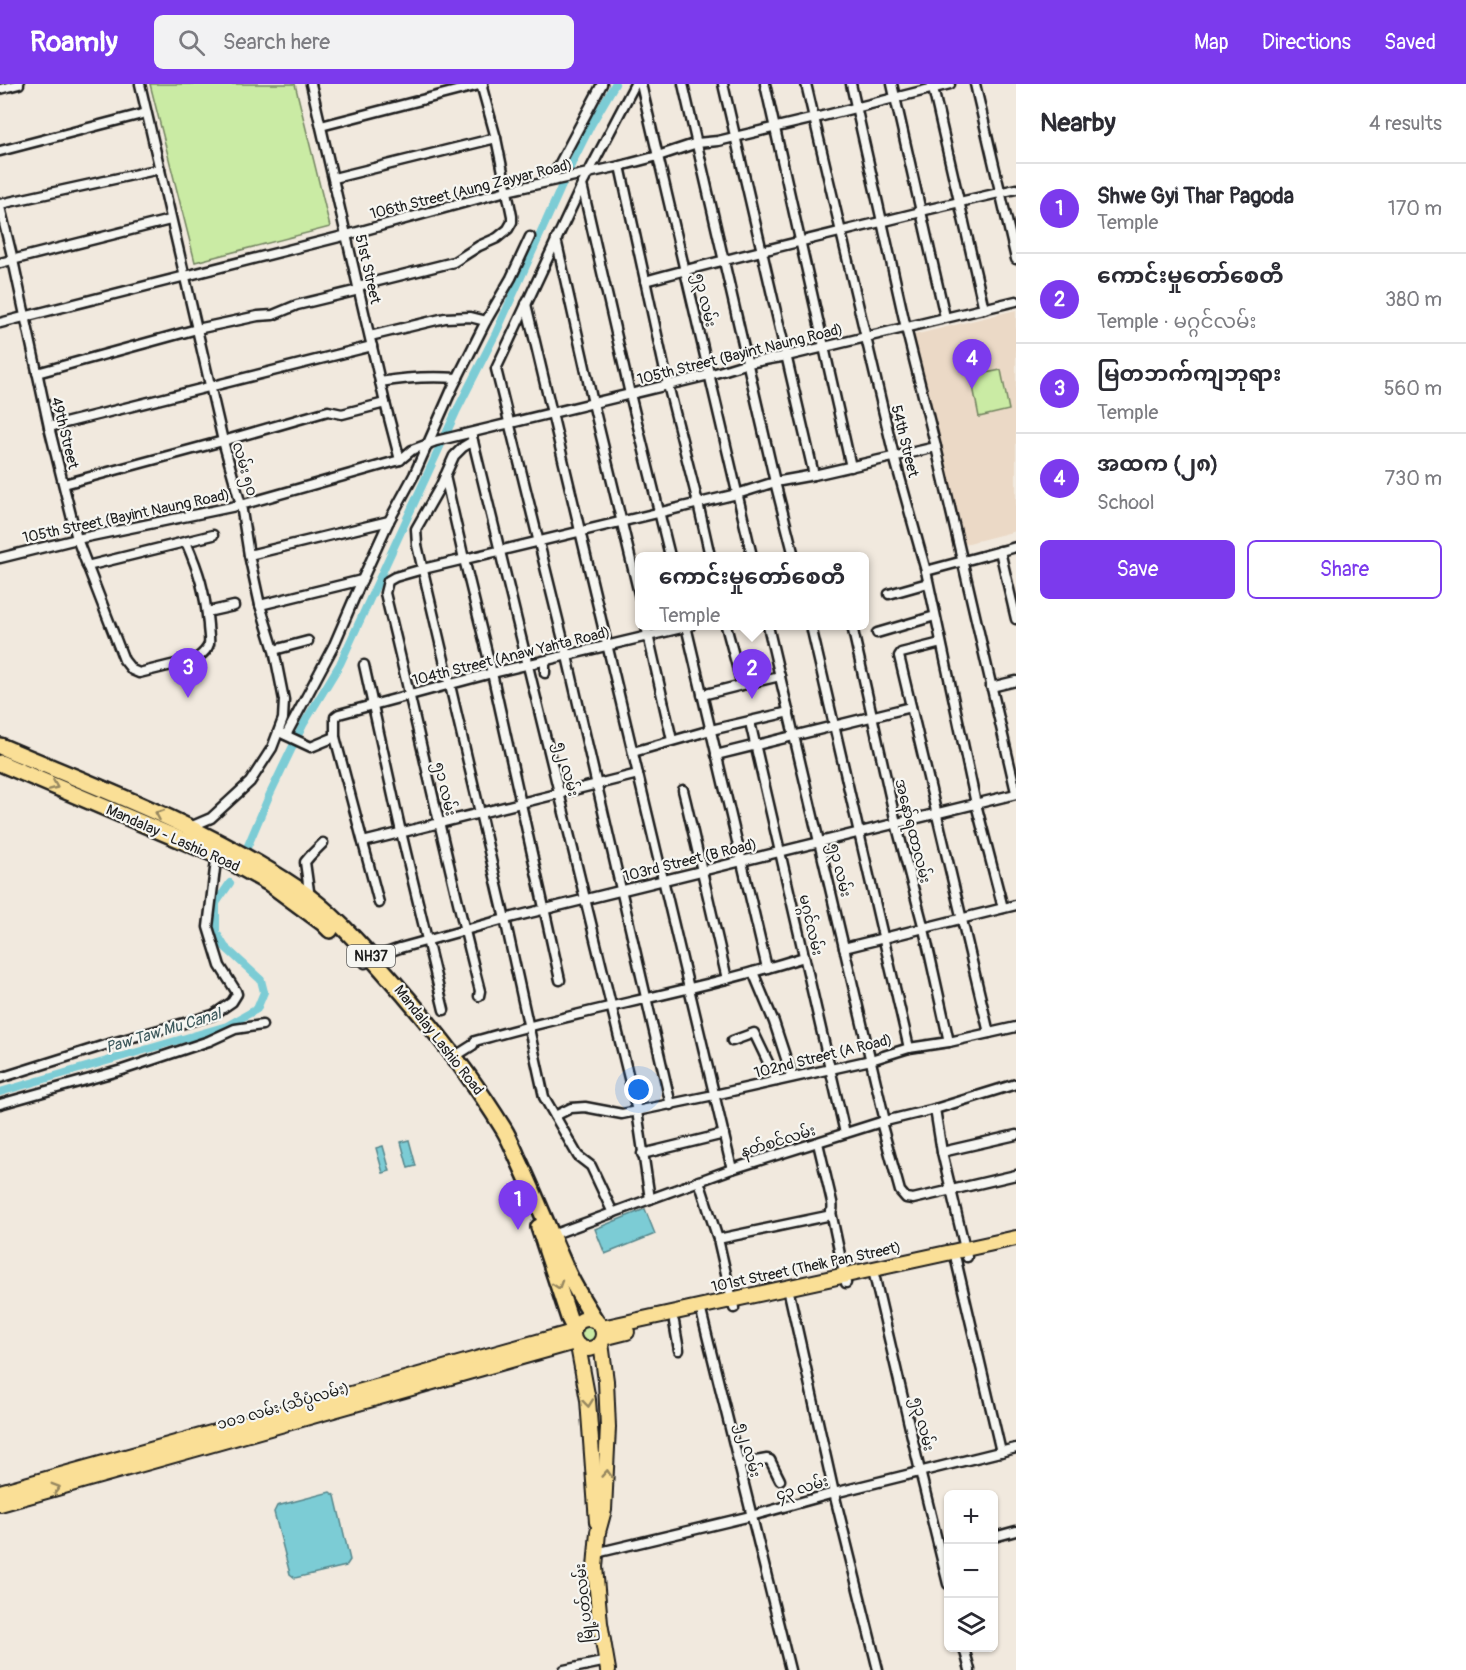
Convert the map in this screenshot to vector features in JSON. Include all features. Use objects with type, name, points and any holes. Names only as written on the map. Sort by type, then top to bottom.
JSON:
[{"type":"highway","name":"Mandalay Lashio Road","points":[[0,746],[190,828],[218,849],[244,855],[300,890],[331,916],[368,960],[404,994],[482,1095],[505,1131],[566,1270],[600,1332]]},
{"type":"highway","name":"Mandalay - Lashio Road","points":[[0,763],[218,849],[306,909],[368,960],[474,1098],[496,1133],[538,1225],[575,1337]]},
{"type":"main road","name":"101st Street (Theik Pan Street)","points":[[963,1255],[1016,1238]]},
{"type":"main road","name":"101st Street (Theik Pan Street)","points":[[600,1332],[874,1273],[1016,1247]]},
{"type":"main road","name":"101st Street (Theik Pan Street)","points":[[600,1332],[674,1322],[701,1311]]},
{"type":"main road","points":[[589,1318],[600,1332],[606,1381],[608,1427],[604,1510],[598,1532],[588,1400],[575,1337],[578,1323],[589,1318]]},
{"type":"main road","points":[[575,1337],[582,1348],[593,1349],[600,1332]]},
{"type":"main road","name":"၁၀၁ လမ်း (သိပ္ပံလမ်း)","points":[[0,1491],[575,1337]]},
{"type":"main road","name":"၁၀၁ လမ်း (သိပ္ပံလမ်း)","points":[[0,1504],[575,1337]]},
{"type":"main road","name":"မြို့ပတ်လမ်း","points":[[598,1532],[597,1592],[608,1666]]},
{"type":"street","points":[[0,89],[19,84]]},
{"type":"street","name":"လမ်း ၅၀","points":[[140,84],[210,387],[241,505],[249,555],[260,605],[274,651],[285,710],[282,733],[250,782],[211,818],[190,828]]},
{"type":"street","name":"51st Street","points":[[311,84],[400,460]]},
{"type":"street","points":[[37,373],[197,329],[273,315],[297,305],[454,262],[504,232],[512,222],[496,138],[482,84],[321,126]]},
{"type":"street","points":[[554,179],[602,84]]},
{"type":"street","points":[[635,84],[584,174],[582,185],[497,366],[497,374],[567,656],[671,1105]]},
{"type":"street","name":"၅၃ လမ်း","points":[[641,84],[751,552]]},
{"type":"street","points":[[683,84],[793,552]]},
{"type":"street","points":[[723,84],[814,475]]},
{"type":"street","points":[[765,84],[851,466]]},
{"type":"street","name":"54th Street","points":[[807,84],[894,456],[926,571],[976,804],[1004,908]]},
{"type":"street","points":[[851,84],[1016,793]]},
{"type":"street","points":[[892,84],[945,317]]},
{"type":"street","name":"106th Street (Aung Zayyar Road)","points":[[0,323],[347,235],[506,190],[620,166],[697,143],[815,118],[933,86],[950,84]]},
{"type":"street","points":[[975,84],[1016,259]]},
{"type":"street","points":[[933,86],[984,309]]},
{"type":"street","points":[[0,151],[146,113]]},
{"type":"street","points":[[334,178],[496,138]]},
{"type":"street","points":[[620,166],[668,385],[709,552]]},
{"type":"street","points":[[0,206],[160,169]]},
{"type":"street","points":[[582,185],[669,552]]},
{"type":"street","points":[[645,281],[724,259],[1016,189]]},
{"type":"street","name":"49th Street","points":[[0,206],[49,427],[77,539],[127,666],[139,673],[196,659],[204,653],[209,644],[207,612]]},
{"type":"street","points":[[0,263],[170,220]]},
{"type":"street","points":[[379,903],[335,736],[314,747],[308,747],[282,733],[334,645],[389,522],[414,475],[426,444],[530,237]]},
{"type":"street","points":[[556,239],[635,581]]},
{"type":"street","name":"105th Street (Bayint Naung Road)","points":[[0,558],[77,539],[241,505],[400,460],[412,450],[436,441],[460,436],[472,437],[511,423],[709,375],[748,363],[787,356],[1016,301]]},
{"type":"street","points":[[526,304],[732,1169]]},
{"type":"street","points":[[369,336],[445,318],[470,317],[486,321]]},
{"type":"street","points":[[49,427],[372,346]]},
{"type":"street","points":[[380,382],[426,376],[458,378]]},
{"type":"street","points":[[64,484],[328,411],[342,414],[385,402]]},
{"type":"street","points":[[472,437],[458,451],[416,529],[417,545],[505,919],[544,1097],[578,1156],[591,1166],[613,1213]]},
{"type":"street","name":"၅၂ လမ်း","points":[[472,437],[636,1111],[650,1199]]},
{"type":"street","points":[[423,569],[737,494],[775,482],[936,447]]},
{"type":"street","points":[[445,476],[492,673],[560,980]]},
{"type":"street","points":[[249,555],[389,522]]},
{"type":"street","points":[[87,566],[213,535]]},
{"type":"street","points":[[186,542],[198,568],[207,612],[234,606]]},
{"type":"street","points":[[926,571],[1016,548]]},
{"type":"street","points":[[1000,552],[1016,619]]},
{"type":"street","name":"၅၁ လမ်း","points":[[423,569],[395,576],[388,581],[385,593],[480,991],[479,996]]},
{"type":"street","points":[[260,605],[362,580]]},
{"type":"street","points":[[889,594],[928,583]]},
{"type":"street","points":[[877,633],[935,616]]},
{"type":"street","points":[[647,630],[672,740]]},
{"type":"street","name":"104th Street (Anaw Yahta Road)","points":[[335,736],[335,717],[339,714],[492,673],[672,630]]},
{"type":"street","points":[[688,630],[767,968]]},
{"type":"street","points":[[727,630],[742,685]]},
{"type":"street","name":"၅၃ လမ်း","points":[[769,630],[902,1195],[913,1199],[951,1190]]},
{"type":"street","points":[[812,630],[909,1048]]},
{"type":"street","name":"အနော်ရထာလမ်း","points":[[853,630],[896,823],[924,929],[949,1042]]},
{"type":"street","points":[[274,651],[308,641]]},
{"type":"street","points":[[941,643],[899,654],[989,1033]]},
{"type":"street","points":[[545,661],[545,673]]},
{"type":"street","points":[[364,665],[444,1010]]},
{"type":"street","points":[[702,695],[780,676]]},
{"type":"street","points":[[991,687],[1016,681]]},
{"type":"street","points":[[716,755],[911,707]]},
{"type":"street","points":[[633,752],[672,740],[789,712]]},
{"type":"street","name":"မဂ္ဂင်လမ်း","points":[[750,722],[845,1133]]},
{"type":"street","points":[[363,842],[638,774]]},
{"type":"street","points":[[682,790],[686,799],[727,979]]},
{"type":"street","name":"103rd Street (B Road)","points":[[368,960],[428,940],[505,919],[1016,793]]},
{"type":"street","points":[[310,898],[305,862],[323,843]]},
{"type":"street","points":[[0,1078],[213,1015],[232,1002],[237,994],[220,966],[208,927],[218,849]]},
{"type":"street","points":[[844,948],[1016,905]]},
{"type":"street","points":[[454,1057],[473,1045],[475,1041],[529,1025],[689,989],[804,957]]},
{"type":"street","points":[[753,972],[774,1022],[792,1077]]},
{"type":"street","points":[[0,1104],[122,1070],[209,1041],[235,1029],[262,1024]]},
{"type":"street","name":"102nd Street (A Road)","points":[[555,1116],[571,1108],[585,1107],[622,1114],[671,1105],[871,1060],[909,1048],[949,1042],[1016,1027]]},
{"type":"street","points":[[732,1041],[754,1033],[777,1081]]},
{"type":"street","name":"နတ်စင်လမ်း","points":[[552,1235],[732,1169],[883,1121],[935,1109],[1016,1084]]},
{"type":"street","points":[[935,1109],[1001,1452]]},
{"type":"street","points":[[642,1154],[724,1134]]},
{"type":"street","points":[[942,1152],[1016,1135]]},
{"type":"street","points":[[818,1143],[832,1202],[831,1212],[845,1280]]},
{"type":"street","points":[[951,1190],[1016,1175]]},
{"type":"street","points":[[699,1181],[717,1239],[733,1304]]},
{"type":"street","points":[[717,1239],[826,1216],[831,1212]]},
{"type":"street","name":"၅၃ လမ်း","points":[[874,1273],[920,1471],[944,1550]]},
{"type":"street","points":[[789,1292],[834,1493],[878,1670]]},
{"type":"street","name":"၅၂ လမ်း","points":[[701,1311],[790,1670]]},
{"type":"street","points":[[674,1322],[679,1350]]},
{"type":"street","name":"၄၃ လမ်း","points":[[596,1553],[752,1516],[834,1493],[1016,1448]]},
{"type":"street","points":[[739,1464],[770,1460],[780,1480]]},
{"type":"street","points":[[998,1536],[1016,1531]]},
{"type":"street","points":[[965,1652],[970,1670]]},
{"type":"street","points":[[564,1670],[608,1666]]},
{"type":"shaded area","points":[[1016,310],[1016,531],[965,544],[914,335]]},
{"type":"green space","points":[[150,84],[295,84],[330,227],[195,262]]},
{"type":"green space","points":[[1001,370],[1009,410],[979,417],[971,376]]},
{"type":"green space","points":[[587,1323],[594,1326],[597,1333],[594,1340],[587,1343],[580,1340],[577,1333],[580,1326]]},
{"type":"water","points":[[409,1140],[416,1166],[408,1168],[401,1142]]},
{"type":"water","points":[[383,1146],[390,1171],[383,1173],[376,1148]]},
{"type":"water","points":[[645,1209],[655,1234],[605,1254],[595,1229]]},
{"type":"water","points":[[330,1492],[335,1496],[350,1560],[346,1566],[295,1578],[290,1574],[274,1512],[277,1506]]},
{"type":"waterway","points":[[246,850],[303,725],[340,664],[456,412],[496,333],[572,163],[615,84]]},
{"type":"waterway","name":"Paw Taw Mu Canal","points":[[0,1092],[227,1026],[257,1009],[264,992],[261,980],[225,947],[216,932],[216,903],[230,883]]},
{"type":"place","name":"အထက (၂၈)","points":[[972,389]]},
{"type":"place","name":"မြတဘက်ကျဘုရား","points":[[188,698]]},
{"type":"place","name":"ကောင်းမှုတော်စေတီ","points":[[752,699]]},
{"type":"place","name":"Shwe Gyi Thar Pagoda","points":[[518,1230]]}]
